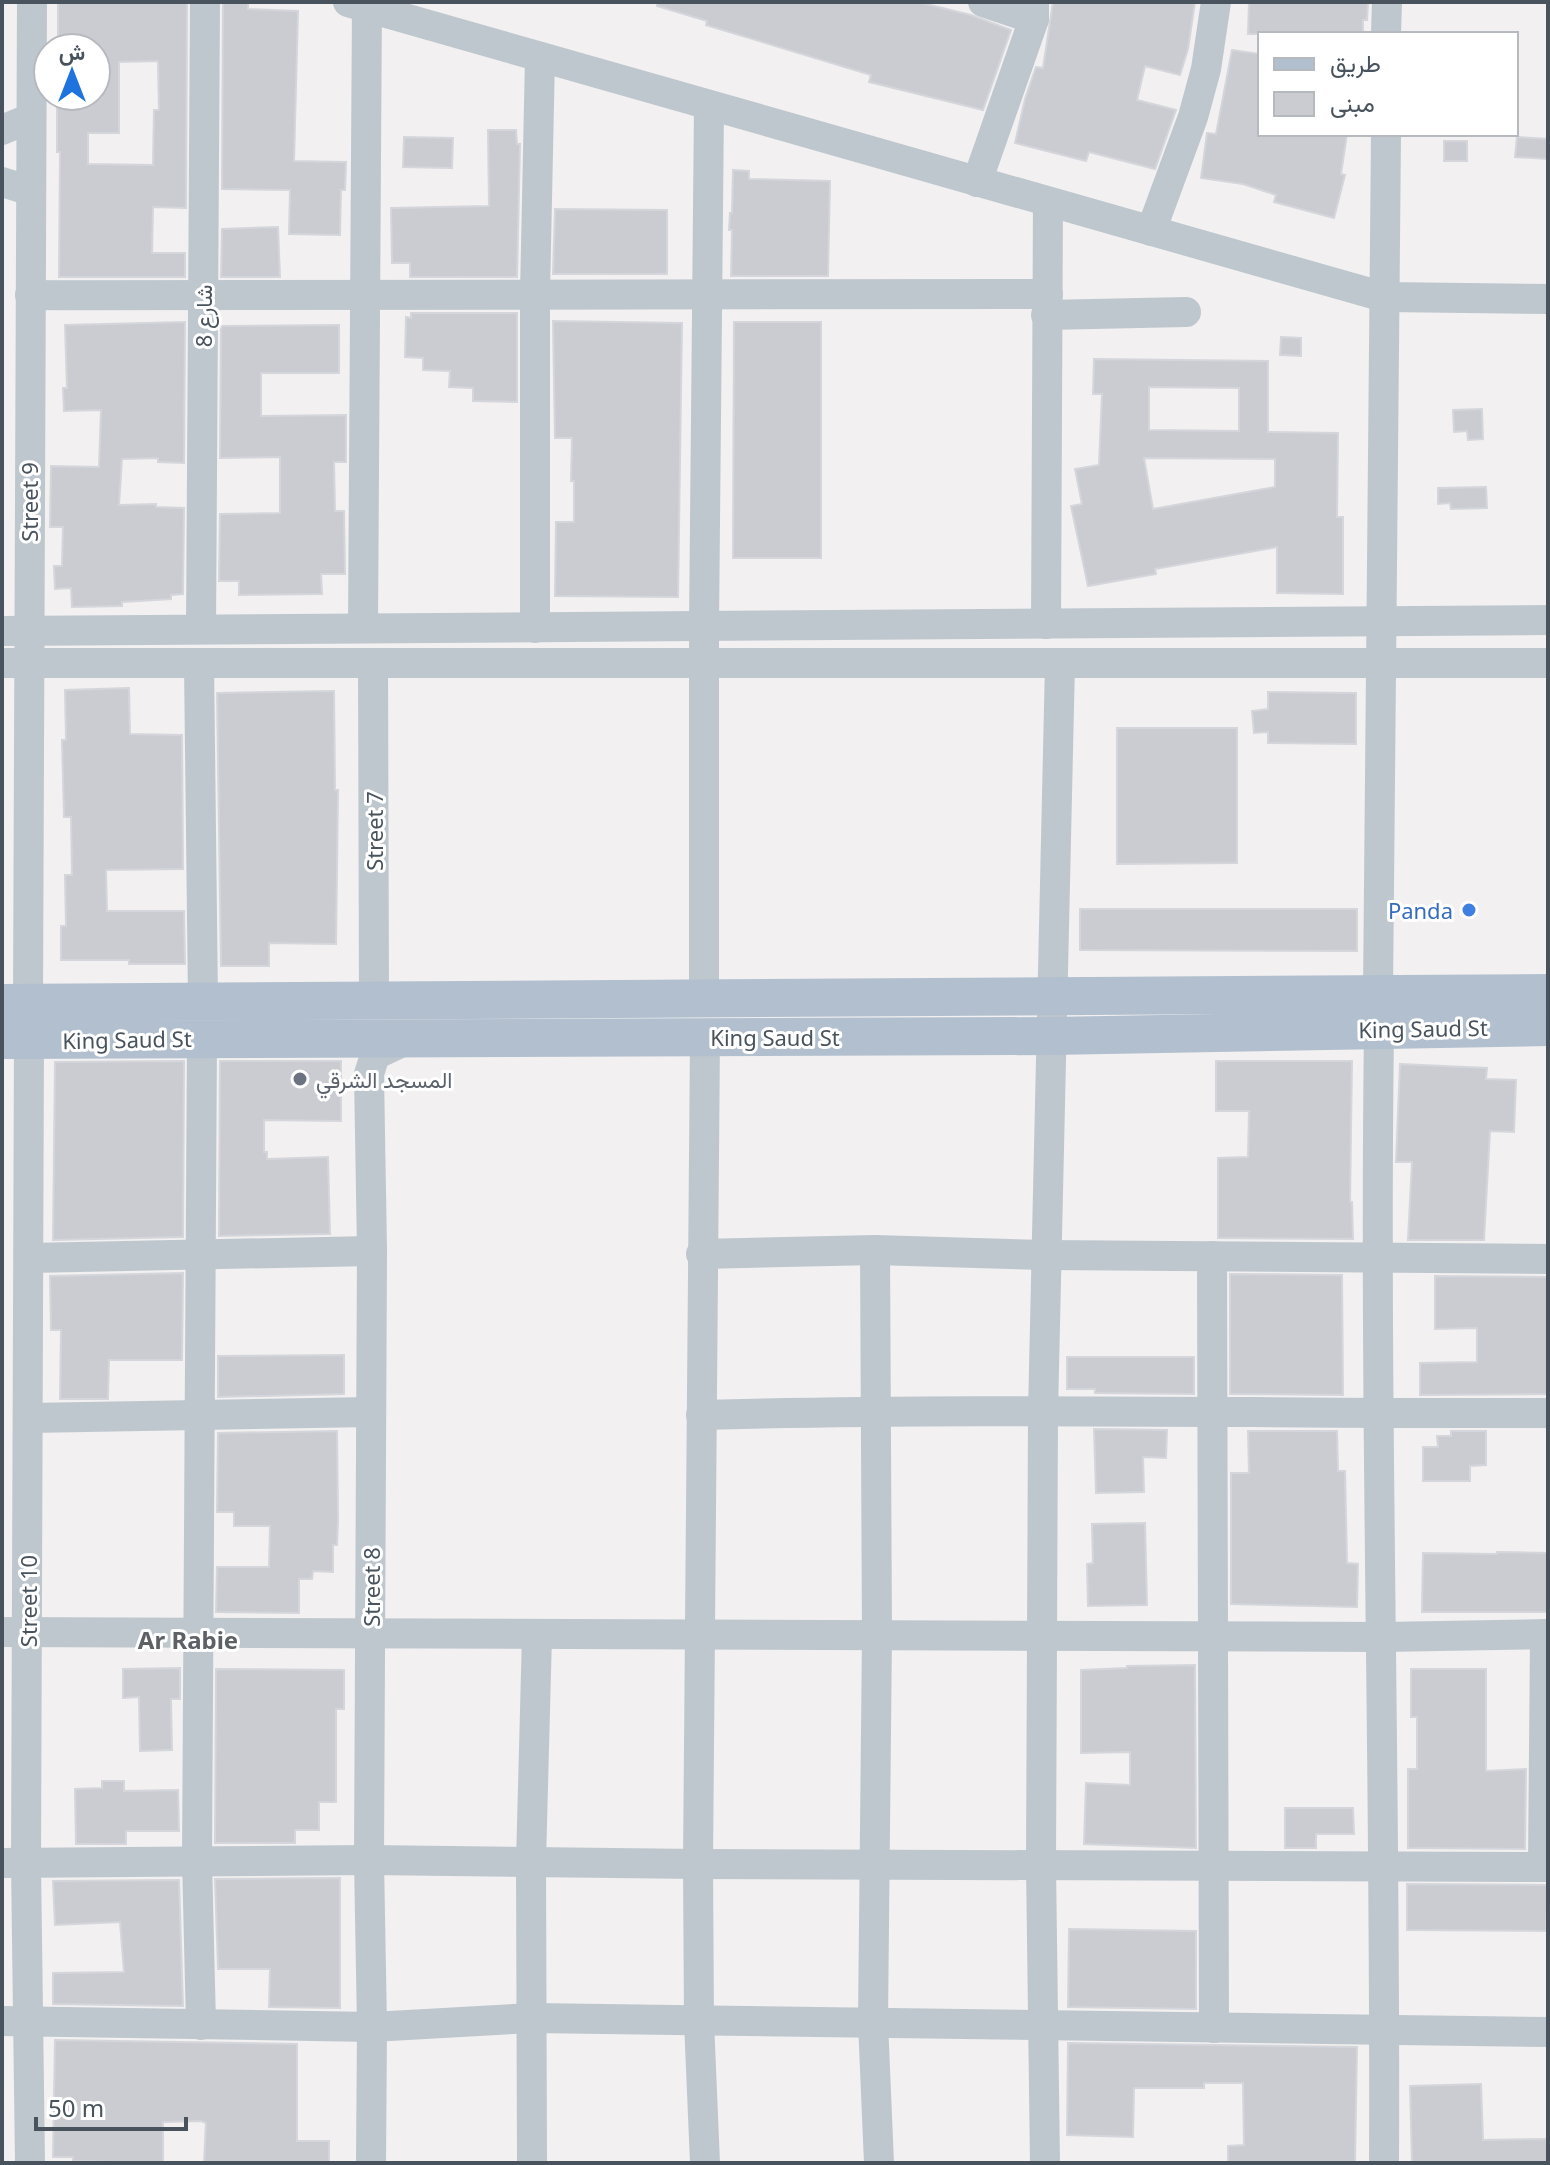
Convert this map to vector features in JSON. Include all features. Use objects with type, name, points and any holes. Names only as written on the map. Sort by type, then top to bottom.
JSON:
[{"type":"main road","name":"King Saud St","points":[[15,1003],[414,1037],[1050,1036],[1378,1011],[1548,993]]},
{"type":"main road","name":"King Saud St","points":[[16,1040],[374,999],[1052,994],[1378,1011],[1548,1027]]},
{"type":"street","name":"Street 9","points":[[15,1003],[15,630],[21,308],[31,191],[32,2]]},
{"type":"street","name":"شارع 8","points":[[201,629],[205,2]]},
{"type":"street","points":[[977,182],[1034,10],[983,2]]},
{"type":"street","points":[[1151,231],[1193,117],[1206,69],[1216,2]]},
{"type":"street","points":[[1386,32],[1387,2]]},
{"type":"street","points":[[363,628],[365,297],[361,4],[1384,297],[1548,299]]},
{"type":"street","points":[[535,628],[535,294],[540,57]]},
{"type":"street","points":[[704,997],[709,106]]},
{"type":"street","points":[[2,130],[31,118]]},
{"type":"street","points":[[1384,2163],[1382,1637],[1376,1257],[1386,136]]},
{"type":"street","points":[[2,182],[31,191]]},
{"type":"street","points":[[1046,624],[1048,202]]},
{"type":"street","points":[[21,308],[203,296],[707,292],[1186,312]]},
{"type":"street","points":[[15,630],[1548,620]]},
{"type":"street","points":[[15,663],[1548,663]]},
{"type":"street","points":[[199,663],[202,1019],[197,1860],[201,2025]]},
{"type":"street","name":"Street 7","points":[[373,663],[374,999]]},
{"type":"street","points":[[1045,2163],[1041,1865],[1043,1413],[1060,663]]},
{"type":"street","name":"Street 8","points":[[371,2163],[372,1251],[369,1074],[375,1055],[414,1037]]},
{"type":"street","points":[[705,1038],[698,1864],[699,2021],[705,2163]]},
{"type":"street","name":"Street 10","points":[[16,1040],[20,1250],[29,1418],[15,1632],[15,2021],[30,2163]]},
{"type":"street","points":[[20,1250],[201,1255],[372,1251]]},
{"type":"street","points":[[701,1254],[875,1250],[1045,1255],[1548,1259]]},
{"type":"street","points":[[875,1250],[877,1635],[873,2022],[879,2163]]},
{"type":"street","points":[[1212,1256],[1214,2028]]},
{"type":"street","points":[[701,1415],[874,1410],[1548,1413]]},
{"type":"street","points":[[29,1418],[371,1412]]},
{"type":"street","points":[[14,1863],[369,1860],[1546,1867],[1547,1634],[1382,1637],[15,1632]]},
{"type":"street","points":[[532,2163],[531,1862],[537,1635]]},
{"type":"street","points":[[15,2021],[372,2027],[532,2018],[1548,2032]]},
{"type":"building","points":[[58,2],[187,2],[186,208],[153,207],[152,253],[185,253],[185,277],[59,277],[60,152],[57,152],[57,112],[112,112],[112,32],[58,32]],"holes":[[[158,61],[159,110],[154,110],[153,165],[88,164],[88,133],[119,133],[119,62]]]},
{"type":"building","points":[[223,2],[248,2],[248,9],[298,11],[294,161],[346,162],[345,190],[341,190],[340,235],[289,234],[290,190],[222,189]]},
{"type":"building","points":[[657,2],[918,2],[971,15],[1011,30],[983,110],[869,82],[871,75],[706,25],[707,21],[657,6]]},
{"type":"building","points":[[1053,2],[1195,2],[1188,49],[1180,75],[1145,66],[1137,100],[1176,110],[1155,169],[1089,152],[1086,161],[1015,143],[1036,67],[1043,68]]},
{"type":"building","points":[[1249,2],[1368,2],[1363,32],[1248,34]]},
{"type":"building","points":[[1232,50],[1258,54],[1258,136],[1347,136],[1341,174],[1345,175],[1334,218],[1274,202],[1276,195],[1243,184],[1201,178],[1207,133],[1216,134]]},
{"type":"building","points":[[488,130],[516,130],[517,144],[520,144],[517,277],[410,277],[410,263],[392,263],[391,208],[489,206]]},
{"type":"building","points":[[404,137],[453,138],[452,168],[403,167]]},
{"type":"building","points":[[1517,137],[1548,139],[1548,159],[1515,157]]},
{"type":"building","points":[[1444,141],[1467,141],[1467,161],[1444,161]]},
{"type":"building","points":[[733,170],[749,171],[749,179],[830,181],[828,276],[731,276],[732,230],[729,230]]},
{"type":"building","points":[[555,209],[667,210],[667,274],[553,274]]},
{"type":"building","points":[[278,227],[280,277],[221,277],[222,229]]},
{"type":"building","points":[[411,313],[517,313],[517,402],[473,401],[473,388],[449,387],[450,371],[423,370],[423,358],[405,357],[406,317],[411,318]]},
{"type":"building","points":[[553,321],[682,323],[678,597],[555,596],[556,522],[574,522],[574,481],[571,481],[572,438],[555,438]]},
{"type":"building","points":[[185,322],[184,463],[158,462],[158,458],[122,459],[119,505],[156,504],[156,507],[184,508],[183,594],[171,595],[171,599],[122,602],[122,606],[72,607],[71,588],[55,589],[54,566],[62,566],[63,527],[50,527],[51,466],[99,467],[101,410],[64,411],[63,388],[67,388],[65,325]]},
{"type":"building","points":[[734,322],[821,322],[821,558],[733,558]]},
{"type":"building","points":[[339,325],[339,373],[261,373],[261,416],[346,415],[346,462],[334,462],[335,511],[344,511],[345,574],[321,574],[322,594],[239,595],[239,581],[219,581],[220,514],[280,513],[280,457],[220,458],[221,326]]},
{"type":"building","points":[[1281,337],[1301,338],[1301,356],[1280,355]]},
{"type":"building","points":[[1094,359],[1268,361],[1268,432],[1338,433],[1337,517],[1343,517],[1343,594],[1277,593],[1277,547],[1155,569],[1156,574],[1088,586],[1071,506],[1082,504],[1075,469],[1099,465],[1102,394],[1093,394]],"holes":[[[1149,387],[1239,388],[1239,431],[1149,430]],[[1144,458],[1275,459],[1275,487],[1153,509]]]},
{"type":"building","points":[[1482,409],[1483,439],[1468,440],[1467,431],[1454,432],[1453,410]]},
{"type":"building","points":[[1486,487],[1487,508],[1451,509],[1450,503],[1438,504],[1438,488]]},
{"type":"building","points":[[129,688],[130,734],[182,735],[183,869],[106,870],[107,911],[184,911],[185,964],[61,960],[61,926],[66,926],[65,875],[72,875],[71,817],[64,817],[62,740],[66,740],[65,690]]},
{"type":"building","points":[[334,691],[335,790],[338,790],[336,944],[269,943],[269,966],[221,966],[217,693]]},
{"type":"building","points":[[1268,692],[1356,693],[1356,744],[1268,743],[1268,732],[1254,733],[1252,711],[1268,709]]},
{"type":"building","points":[[1117,728],[1237,728],[1237,863],[1117,864]]},
{"type":"building","points":[[1080,909],[1357,909],[1357,951],[1080,950]]},
{"type":"building","points":[[184,1061],[183,1237],[53,1240],[55,1062]]},
{"type":"building","points":[[220,1061],[341,1061],[341,1121],[264,1120],[264,1152],[267,1152],[267,1159],[328,1157],[330,1234],[219,1236]]},
{"type":"building","points":[[1216,1061],[1352,1061],[1350,1202],[1353,1239],[1218,1238],[1218,1158],[1248,1157],[1249,1111],[1216,1111]]},
{"type":"building","points":[[1400,1064],[1487,1068],[1486,1079],[1516,1080],[1514,1132],[1490,1131],[1484,1240],[1408,1240],[1412,1162],[1396,1162]]},
{"type":"building","points":[[183,1273],[182,1360],[109,1360],[108,1399],[60,1399],[61,1330],[51,1330],[50,1276]]},
{"type":"building","points":[[1230,1274],[1342,1275],[1343,1395],[1230,1394]]},
{"type":"building","points":[[1435,1276],[1547,1277],[1548,1394],[1420,1395],[1420,1363],[1477,1362],[1477,1328],[1435,1329]]},
{"type":"building","points":[[344,1355],[344,1394],[218,1397],[218,1356]]},
{"type":"building","points":[[1067,1357],[1194,1357],[1194,1394],[1095,1393],[1095,1389],[1067,1389]]},
{"type":"building","points":[[1094,1429],[1167,1430],[1166,1458],[1143,1457],[1144,1492],[1096,1493]]},
{"type":"building","points":[[337,1431],[338,1520],[337,1545],[333,1545],[333,1572],[313,1571],[312,1579],[299,1579],[299,1613],[216,1612],[217,1567],[269,1567],[270,1526],[234,1526],[234,1512],[217,1512],[218,1433]]},
{"type":"building","points":[[1248,1431],[1337,1431],[1338,1471],[1345,1471],[1347,1563],[1358,1564],[1357,1607],[1231,1604],[1231,1473],[1249,1473]]},
{"type":"building","points":[[1451,1431],[1486,1431],[1486,1465],[1470,1466],[1470,1481],[1423,1481],[1423,1447],[1438,1447],[1437,1436],[1451,1436]]},
{"type":"building","points":[[1145,1523],[1147,1605],[1088,1606],[1087,1564],[1093,1563],[1092,1524]]},
{"type":"building","points":[[1423,1553],[1548,1553],[1548,1612],[1422,1612]]},
{"type":"building","points":[[1195,1665],[1196,1848],[1084,1844],[1086,1783],[1130,1785],[1130,1752],[1081,1753],[1081,1670]]},
{"type":"building","points":[[180,1668],[180,1699],[171,1699],[172,1750],[140,1751],[139,1697],[123,1698],[123,1669]]},
{"type":"building","points":[[216,1669],[344,1670],[344,1709],[336,1709],[336,1802],[319,1802],[319,1830],[295,1830],[295,1843],[215,1843]]},
{"type":"building","points":[[1411,1669],[1486,1669],[1486,1771],[1526,1769],[1525,1849],[1408,1848],[1408,1769],[1417,1769],[1417,1717],[1411,1717]]},
{"type":"building","points":[[102,1781],[124,1781],[124,1791],[178,1790],[179,1831],[126,1831],[126,1844],[76,1844],[75,1789],[102,1788]]},
{"type":"building","points":[[1285,1808],[1353,1808],[1354,1834],[1316,1834],[1316,1848],[1285,1848]]},
{"type":"building","points":[[340,1878],[340,2008],[269,2007],[270,1969],[218,1969],[215,1879]]},
{"type":"building","points":[[179,1880],[183,2006],[53,2004],[53,1973],[124,1972],[120,1922],[55,1925],[53,1881]]},
{"type":"building","points":[[1407,1884],[1548,1885],[1546,1931],[1407,1930]]},
{"type":"building","points":[[1069,1929],[1196,1931],[1196,2009],[1068,2007]]},
{"type":"building","points":[[55,2040],[297,2044],[297,2141],[329,2141],[329,2163],[204,2163],[206,2123],[201,2121],[163,2122],[163,2163],[73,2161],[73,2157],[53,2157]]},
{"type":"building","points":[[1068,2043],[1357,2047],[1355,2163],[1228,2163],[1228,2146],[1244,2145],[1243,2083],[1204,2083],[1204,2088],[1134,2088],[1133,2137],[1067,2135]]},
{"type":"building","points":[[1481,2084],[1483,2140],[1548,2139],[1548,2163],[1412,2163],[1410,2086]]},
{"type":"place","name":"Panda","points":[[1469,910]]},
{"type":"place","name":"المسجد الشرقي","points":[[300,1079]]},
{"type":"district","name":"Ar Rabie","points":[[188,1639]]}]
